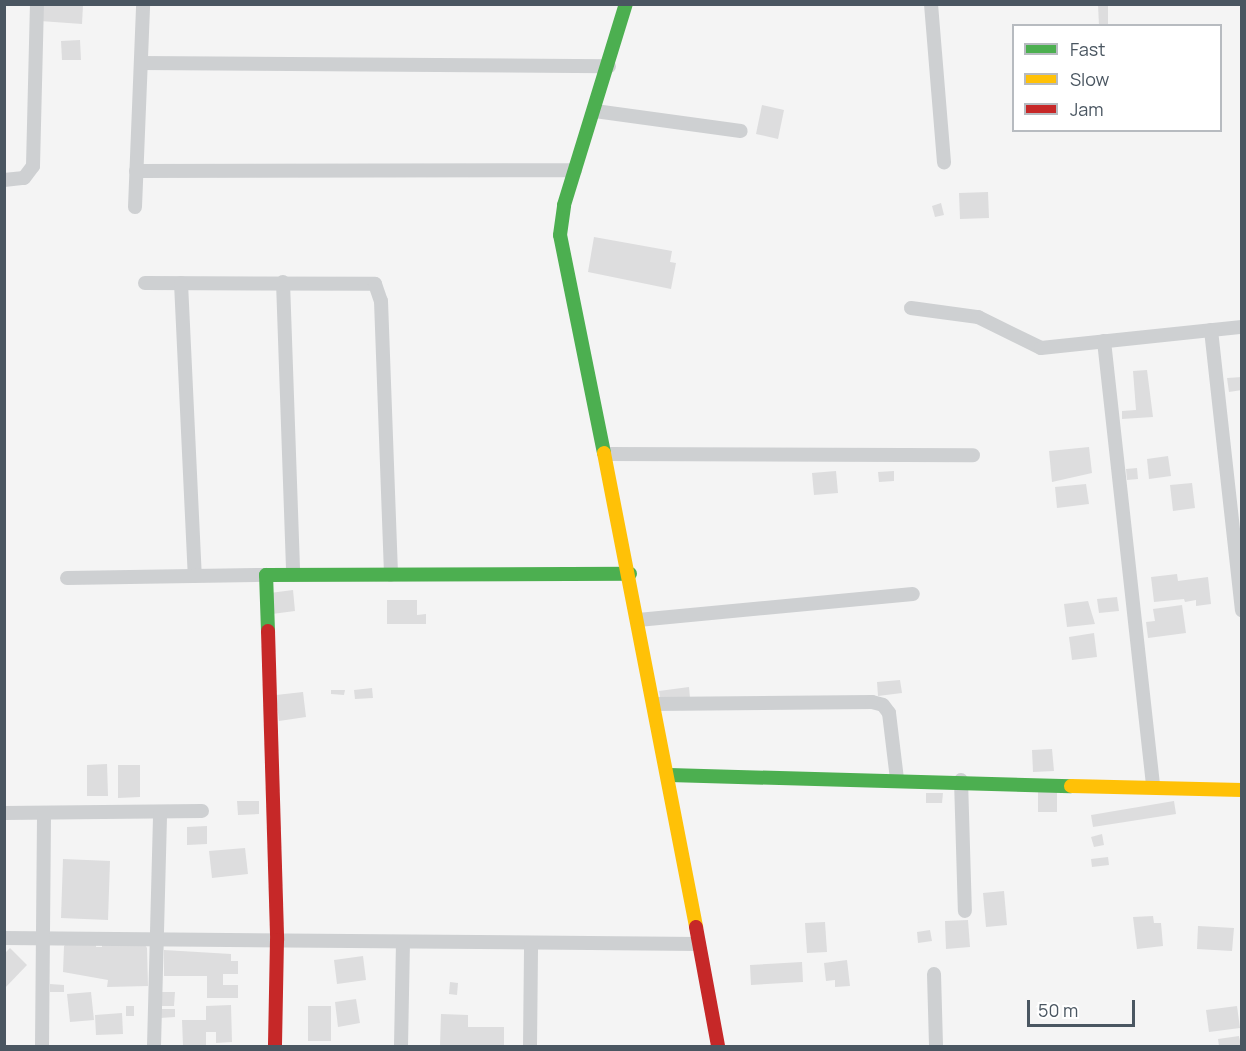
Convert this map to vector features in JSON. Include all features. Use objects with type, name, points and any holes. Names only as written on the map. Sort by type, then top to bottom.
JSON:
[{"type":"street","points":[[4,180],[24,177],[33,166],[37,4]]},
{"type":"street","points":[[135,207],[143,4]]},
{"type":"street","points":[[626,4],[596,111],[575,171],[560,235],[607,454],[653,704],[669,775],[718,1047]]},
{"type":"street","points":[[931,4],[944,162]]},
{"type":"street","points":[[141,63],[609,66]]},
{"type":"street","points":[[596,111],[741,131]]},
{"type":"street","points":[[136,171],[575,171]]},
{"type":"street","points":[[283,282],[293,575]]},
{"type":"street","points":[[145,283],[368,282],[379,290],[391,575]]},
{"type":"street","points":[[181,283],[195,576]]},
{"type":"street","points":[[911,308],[978,317],[1041,348],[1242,327]]},
{"type":"street","points":[[1211,330],[1242,610]]},
{"type":"street","points":[[1104,341],[1153,786]]},
{"type":"street","points":[[607,454],[973,455]]},
{"type":"street","points":[[67,578],[630,574]]},
{"type":"street","points":[[266,575],[277,940],[275,1047]]},
{"type":"street","points":[[638,620],[913,594]]},
{"type":"street","points":[[653,704],[872,702],[883,705],[889,713],[897,779]]},
{"type":"street","points":[[669,775],[961,780],[1242,790]]},
{"type":"street","points":[[961,780],[965,911]]},
{"type":"street","points":[[4,813],[202,811]]},
{"type":"street","points":[[42,1047],[44,813]]},
{"type":"street","points":[[154,1047],[160,813]]},
{"type":"street","points":[[4,938],[699,944]]},
{"type":"street","points":[[401,1047],[403,942]]},
{"type":"street","points":[[530,1047],[531,944]]},
{"type":"street","points":[[934,974],[936,1047]]},
{"type":"building","points":[[1098,4],[1108,4],[1108,24],[1099,24]]},
{"type":"building","points":[[41,5],[83,5],[82,24],[40,21]]},
{"type":"building","points":[[80,40],[81,60],[62,60],[61,41]]},
{"type":"building","points":[[762,105],[784,110],[778,139],[756,134]]},
{"type":"building","points":[[988,192],[989,218],[960,219],[959,193]]},
{"type":"building","points":[[941,203],[944,215],[935,217],[932,206]]},
{"type":"building","points":[[594,237],[672,251],[670,262],[676,263],[671,289],[588,272]]},
{"type":"building","points":[[1147,370],[1153,417],[1122,419],[1122,411],[1136,410],[1133,371]]},
{"type":"building","points":[[1242,377],[1242,390],[1229,392],[1227,378]]},
{"type":"building","points":[[1089,447],[1092,473],[1052,482],[1049,451]]},
{"type":"building","points":[[1168,456],[1171,476],[1149,479],[1147,459]]},
{"type":"building","points":[[1137,468],[1138,479],[1127,480],[1126,469]]},
{"type":"building","points":[[836,471],[838,493],[814,495],[812,473]]},
{"type":"building","points":[[894,471],[894,481],[879,482],[878,472]]},
{"type":"building","points":[[1192,483],[1195,508],[1173,511],[1170,485]]},
{"type":"building","points":[[1086,484],[1089,504],[1057,508],[1055,487]]},
{"type":"building","points":[[1177,574],[1178,581],[1208,577],[1211,604],[1196,606],[1196,600],[1185,602],[1184,599],[1154,602],[1151,577]]},
{"type":"building","points":[[293,590],[295,611],[272,614],[270,593]]},
{"type":"building","points":[[1117,597],[1119,611],[1099,613],[1097,599]]},
{"type":"building","points":[[387,600],[417,600],[417,615],[426,614],[426,624],[387,624]]},
{"type":"building","points":[[1088,601],[1095,624],[1067,627],[1064,604]]},
{"type":"building","points":[[1182,605],[1186,633],[1148,638],[1146,622],[1155,621],[1153,609]]},
{"type":"building","points":[[1094,633],[1097,657],[1072,660],[1069,637]]},
{"type":"building","points":[[900,680],[902,693],[878,696],[877,682]]},
{"type":"building","points":[[689,687],[690,698],[661,702],[659,691]]},
{"type":"building","points":[[372,688],[373,698],[355,699],[354,690]]},
{"type":"building","points":[[331,690],[345,690],[344,695],[331,694]]},
{"type":"building","points":[[303,692],[306,717],[279,721],[276,695]]},
{"type":"building","points":[[1052,749],[1054,771],[1033,772],[1032,750]]},
{"type":"building","points":[[107,764],[108,796],[87,796],[87,765]]},
{"type":"building","points":[[118,765],[140,765],[140,797],[118,798]]},
{"type":"building","points":[[1038,790],[1057,790],[1057,812],[1038,812]]},
{"type":"building","points":[[926,793],[943,793],[942,803],[926,803]]},
{"type":"building","points":[[237,801],[259,801],[259,814],[238,815]]},
{"type":"building","points":[[1174,801],[1176,814],[1093,827],[1091,815]]},
{"type":"building","points":[[207,826],[207,844],[187,845],[187,827]]},
{"type":"building","points":[[1102,834],[1104,845],[1094,847],[1091,837]]},
{"type":"building","points":[[245,848],[248,874],[212,878],[209,851]]},
{"type":"building","points":[[1108,857],[1109,865],[1092,867],[1091,859]]},
{"type":"building","points":[[63,859],[110,861],[108,920],[61,918]]},
{"type":"building","points":[[1004,891],[1007,925],[986,927],[983,893]]},
{"type":"building","points":[[1153,916],[1154,923],[1161,923],[1163,946],[1137,949],[1133,917]]},
{"type":"building","points":[[968,920],[970,947],[946,949],[945,921]]},
{"type":"building","points":[[825,922],[827,952],[807,953],[805,923]]},
{"type":"building","points":[[1198,926],[1234,928],[1232,951],[1197,949]]},
{"type":"building","points":[[930,930],[932,941],[918,943],[917,932]]},
{"type":"building","points":[[69,941],[96,943],[96,947],[102,947],[102,942],[143,942],[147,948],[148,986],[107,987],[108,980],[63,972],[64,946]]},
{"type":"building","points":[[10,948],[27,965],[4,989],[4,954]]},
{"type":"building","points":[[164,950],[231,954],[231,961],[238,961],[238,974],[223,974],[223,985],[238,985],[238,998],[207,998],[207,976],[164,976]]},
{"type":"building","points":[[363,956],[366,980],[337,984],[334,960]]},
{"type":"building","points":[[847,960],[850,986],[835,987],[835,980],[826,981],[824,963]]},
{"type":"building","points":[[802,962],[803,982],[751,985],[750,965]]},
{"type":"building","points":[[450,982],[458,983],[457,995],[449,994]]},
{"type":"building","points":[[50,984],[64,985],[64,992],[50,992]]},
{"type":"building","points":[[91,992],[94,1020],[70,1022],[67,994]]},
{"type":"building","points":[[160,992],[175,992],[174,1006],[159,1006]]},
{"type":"building","points":[[356,999],[360,1023],[338,1027],[335,1002]]},
{"type":"building","points":[[231,1005],[232,1042],[216,1043],[216,1032],[206,1032],[206,1045],[183,1046],[182,1020],[206,1020],[206,1006]]},
{"type":"building","points":[[126,1006],[134,1006],[134,1016],[126,1016]]},
{"type":"building","points":[[308,1006],[331,1006],[331,1041],[308,1041]]},
{"type":"building","points":[[1237,1006],[1240,1028],[1209,1032],[1206,1010]]},
{"type":"building","points":[[159,1009],[175,1009],[175,1017],[160,1018]]},
{"type":"building","points":[[122,1013],[123,1034],[96,1035],[95,1015]]},
{"type":"building","points":[[441,1014],[468,1015],[468,1027],[504,1027],[504,1046],[440,1046]]},
{"type":"building","points":[[1239,1036],[1241,1046],[1219,1046],[1218,1039]]},
{"type":"traffic: fast","points":[[604,453],[560,235],[564,205],[626,4]]},
{"type":"traffic: fast","points":[[268,631],[266,575],[630,574]]},
{"type":"traffic: fast","points":[[669,775],[1071,786]]},
{"type":"traffic: slow","points":[[604,453],[696,927]]},
{"type":"traffic: slow","points":[[1071,786],[1242,790]]},
{"type":"traffic: jam","points":[[268,631],[277,940],[275,1046]]},
{"type":"traffic: jam","points":[[696,927],[718,1046]]}]
